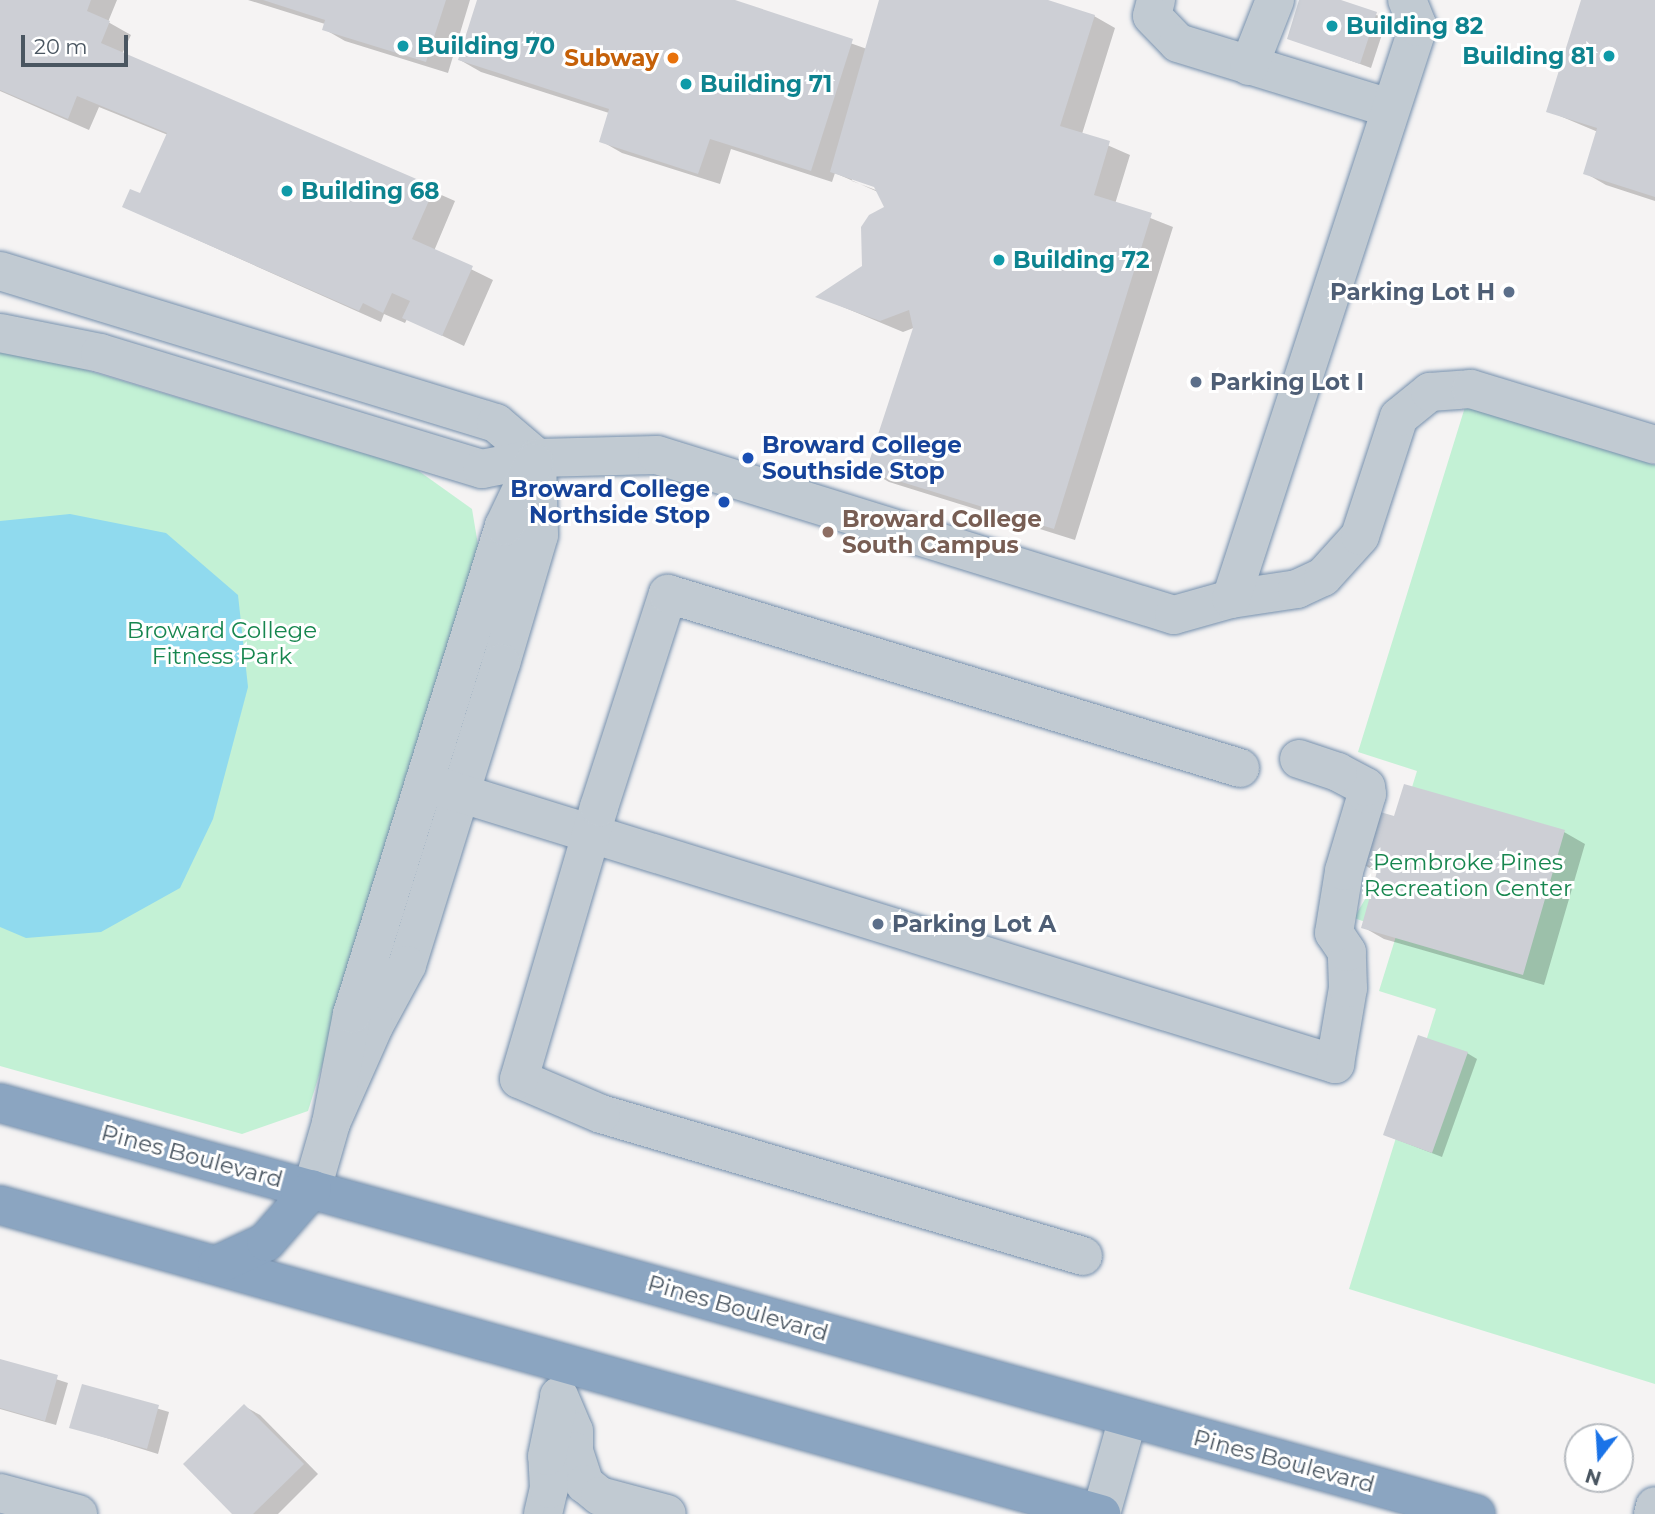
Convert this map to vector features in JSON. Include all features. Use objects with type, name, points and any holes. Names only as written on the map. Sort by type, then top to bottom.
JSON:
[{"type":"highway","name":"Pines Boulevard","points":[[0,1104],[1476,1514]]},
{"type":"highway","points":[[217,1265],[266,1242],[312,1189]]},
{"type":"highway","points":[[0,1205],[217,1265],[563,1380],[1101,1514]]},
{"type":"street","points":[[1156,0],[1152,16],[1178,43],[1389,108]]},
{"type":"street","points":[[1249,65],[1275,0]]},
{"type":"street","points":[[1231,599],[1389,108],[1418,27],[1407,0]]},
{"type":"street","points":[[0,271],[496,423],[537,458],[539,536],[441,788],[407,965],[373,1026],[331,1124],[312,1189]]},
{"type":"street","points":[[0,333],[100,353],[482,469],[537,458],[657,455],[1174,615],[1231,599],[1297,589],[1323,577],[1360,537],[1399,417],[1430,392],[1471,389],[1655,445]]},
{"type":"street","points":[[1083,1256],[601,1114],[519,1079],[590,835],[668,594],[1240,768]]},
{"type":"street","points":[[441,788],[1335,1064],[1348,988],[1346,952],[1335,933],[1345,871],[1367,793],[1366,788],[1338,772],[1299,759]]},
{"type":"street","points":[[542,1514],[549,1489],[547,1456],[563,1380]]},
{"type":"street","points":[[563,1380],[574,1431],[574,1451],[585,1484],[600,1496],[667,1514]]},
{"type":"street","points":[[1101,1514],[1128,1418]]},
{"type":"street","points":[[0,1493],[78,1514]]},
{"type":"street","points":[[1653,1514],[1655,1506]]},
{"type":"green space","name":"Broward College Fitness Park","points":[[0,344],[416,469],[472,509],[480,557],[308,1111],[242,1134],[0,1066]]},
{"type":"green space","points":[[1465,407],[1655,465],[1655,1384],[1349,1289],[1436,1009],[1379,991],[1397,933],[1354,918],[1391,855],[1417,771],[1358,752]]},
{"type":"water","points":[[70,514],[166,533],[238,595],[248,687],[213,819],[180,888],[101,932],[26,938],[0,927],[0,521]]},
{"type":"building","name":"Building 68","points":[[0,0],[91,0],[87,11],[110,21],[101,43],[435,187],[412,239],[473,266],[442,336],[402,318],[410,301],[392,293],[383,313],[363,303],[359,311],[122,207],[130,189],[140,193],[167,133],[77,96],[68,119],[0,90]]},
{"type":"building","name":"Building 70","points":[[263,0],[446,0],[426,62],[322,30],[325,20]]},
{"type":"building","name":"Building 71","points":[[477,0],[735,0],[853,39],[811,171],[710,139],[698,174],[599,142],[609,109],[458,60]]},
{"type":"building","name":"Building 72","points":[[879,0],[1048,0],[1095,15],[1060,126],[1110,141],[1094,195],[1152,213],[1054,529],[866,471],[913,328],[909,310],[880,321],[815,297],[862,266],[861,227],[869,215],[884,207],[874,187],[830,172]]},
{"type":"building","name":"Building 82","points":[[1299,0],[1341,0],[1377,12],[1360,64],[1287,39]]},
{"type":"building","name":"Building 81","points":[[1581,0],[1655,0],[1655,197],[1583,174],[1597,128],[1546,112]]},
{"type":"building","name":"Pembroke Pines Recreation Center","points":[[1404,784],[1565,830],[1523,975],[1361,928],[1378,868],[1354,861],[1370,809],[1394,816]]},
{"type":"building","points":[[1418,1035],[1468,1052],[1432,1153],[1383,1135]]},
{"type":"building","points":[[0,1359],[58,1375],[45,1421],[0,1408]]},
{"type":"building","points":[[82,1384],[159,1405],[147,1449],[69,1428]]},
{"type":"building","points":[[244,1404],[304,1464],[253,1514],[232,1514],[183,1464]]},
{"type":"place","name":"Building 82","points":[[1332,26]]},
{"type":"place","name":"Building 70","points":[[403,46]]},
{"type":"place","name":"Building 81","points":[[1609,56]]},
{"type":"place","name":"Subway","points":[[673,58]]},
{"type":"place","name":"Building 71","points":[[686,84]]},
{"type":"place","name":"Building 68","points":[[287,191]]},
{"type":"place","name":"Building 72","points":[[999,260]]},
{"type":"place","name":"Parking Lot H","points":[[1509,292]]},
{"type":"place","name":"Parking Lot I","points":[[1196,382]]},
{"type":"place","name":"Broward College Southside Stop","points":[[748,458]]},
{"type":"place","name":"Broward College Northside Stop","points":[[724,502]]},
{"type":"place","name":"Broward College South Campus","points":[[828,532]]},
{"type":"place","name":"Parking Lot A","points":[[878,924]]}]
